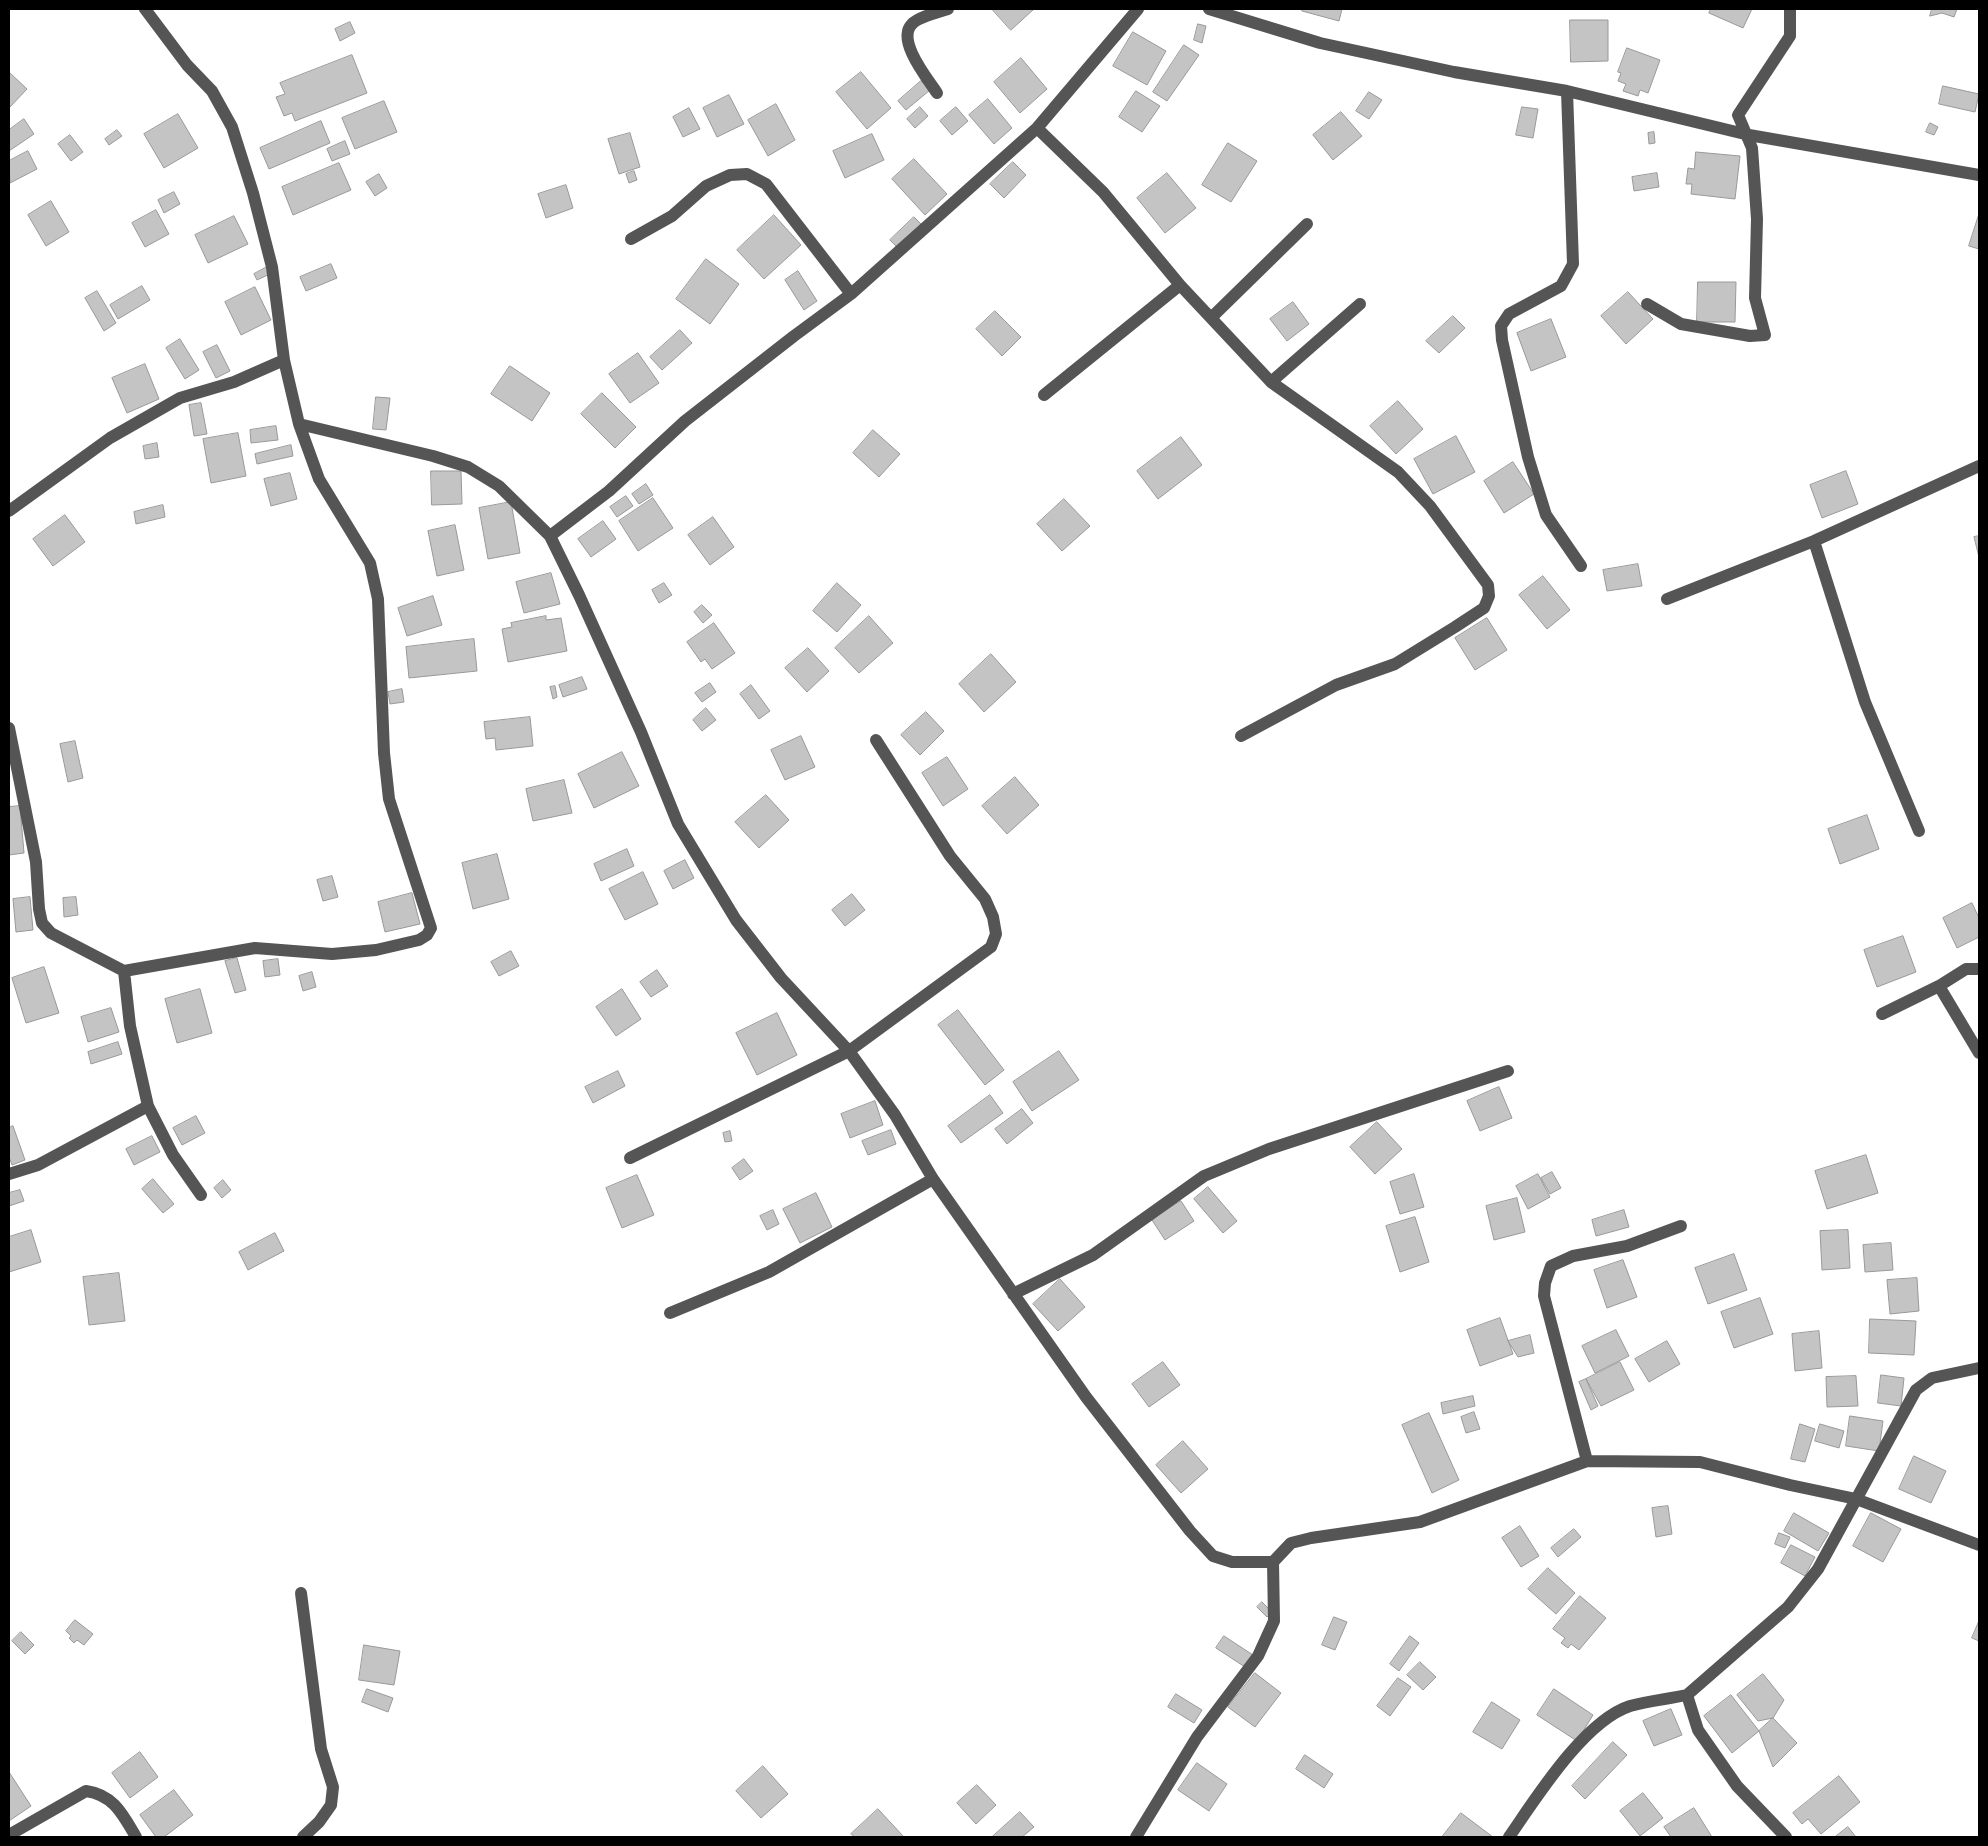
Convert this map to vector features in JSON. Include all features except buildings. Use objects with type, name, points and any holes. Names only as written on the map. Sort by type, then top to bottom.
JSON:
[{"type":"street","points":[[9,728],[36,862],[39,908],[42,922],[51,933],[124,971],[254,948],[332,954],[376,950],[419,940],[427,935],[431,928],[389,799],[384,753],[378,600],[370,563],[319,479],[299,424],[284,360],[272,267],[253,193],[232,127],[212,90],[187,65],[145,9]]},
{"type":"street","points":[[937,92],[920,67],[907,40],[907,31],[913,22],[948,9]]},
{"type":"street","points":[[550,536],[609,491],[685,421],[851,294],[1037,128],[1138,9]]},
{"type":"street","points":[[1209,9],[1320,44],[1454,72],[1567,91],[1746,134],[1979,175]]},
{"type":"street","points":[[1648,304],[1681,324],[1750,336],[1765,335],[1756,298],[1757,219],[1752,148],[1738,115],[1790,36],[1790,9]]},
{"type":"street","points":[[1567,91],[1573,264],[1560,286],[1509,314],[1500,326],[1528,457],[1546,515],[1581,566]]},
{"type":"street","points":[[1037,128],[1103,192],[1180,284],[1271,382],[1398,472],[1430,506],[1488,585],[1489,596],[1484,608],[1395,664],[1336,685],[1241,736]]},
{"type":"street","points":[[632,239],[672,216],[706,186],[730,175],[747,174],[766,184],[851,294]]},
{"type":"street","points":[[1212,317],[1307,224]]},
{"type":"street","points":[[1044,395],[1180,284]]},
{"type":"street","points":[[1271,382],[1360,304]]},
{"type":"street","points":[[9,511],[110,438],[180,398],[234,382],[284,360]]},
{"type":"street","points":[[299,424],[433,456],[468,467],[499,486],[550,536],[641,732],[678,824],[736,920],[781,978],[849,1051],[894,1115],[934,1180],[1086,1397],[1190,1531],[1213,1556],[1232,1562],[1273,1562],[1291,1544],[1311,1538],[1420,1522],[1587,1461],[1700,1462],[1790,1486],[1856,1499],[1979,1545]]},
{"type":"street","points":[[1667,599],[1814,542],[1979,466]]},
{"type":"street","points":[[1814,542],[1866,702],[1919,831]]},
{"type":"street","points":[[630,1158],[849,1051],[991,947],[996,934],[993,917],[985,899],[950,856],[876,740]]},
{"type":"street","points":[[1882,1014],[1939,986],[1966,969],[1979,969]]},
{"type":"street","points":[[124,971],[130,1026],[148,1106],[173,1155],[201,1194]]},
{"type":"street","points":[[1939,986],[1979,1053]]},
{"type":"street","points":[[1013,1294],[1093,1255],[1204,1176],[1269,1149],[1508,1071]]},
{"type":"street","points":[[9,1174],[38,1165],[148,1106]]},
{"type":"street","points":[[670,1313],[769,1272],[934,1180]]},
{"type":"street","points":[[1587,1461],[1544,1296],[1545,1283],[1551,1266],[1573,1256],[1627,1246],[1681,1226]]},
{"type":"street","points":[[1509,1837],[1552,1777],[1590,1733],[1606,1718],[1629,1707],[1687,1695],[1788,1607],[1818,1569],[1916,1390],[1932,1378],[1979,1368]]},
{"type":"street","points":[[1136,1837],[1196,1737],[1258,1656],[1274,1621],[1273,1562]]},
{"type":"street","points":[[301,1593],[321,1749],[333,1787],[331,1805],[319,1822],[303,1837]]},
{"type":"street","points":[[1687,1695],[1698,1730],[1737,1786],[1786,1837]]},
{"type":"street","points":[[9,1834],[86,1791],[98,1792],[119,1809],[136,1837]]}]
